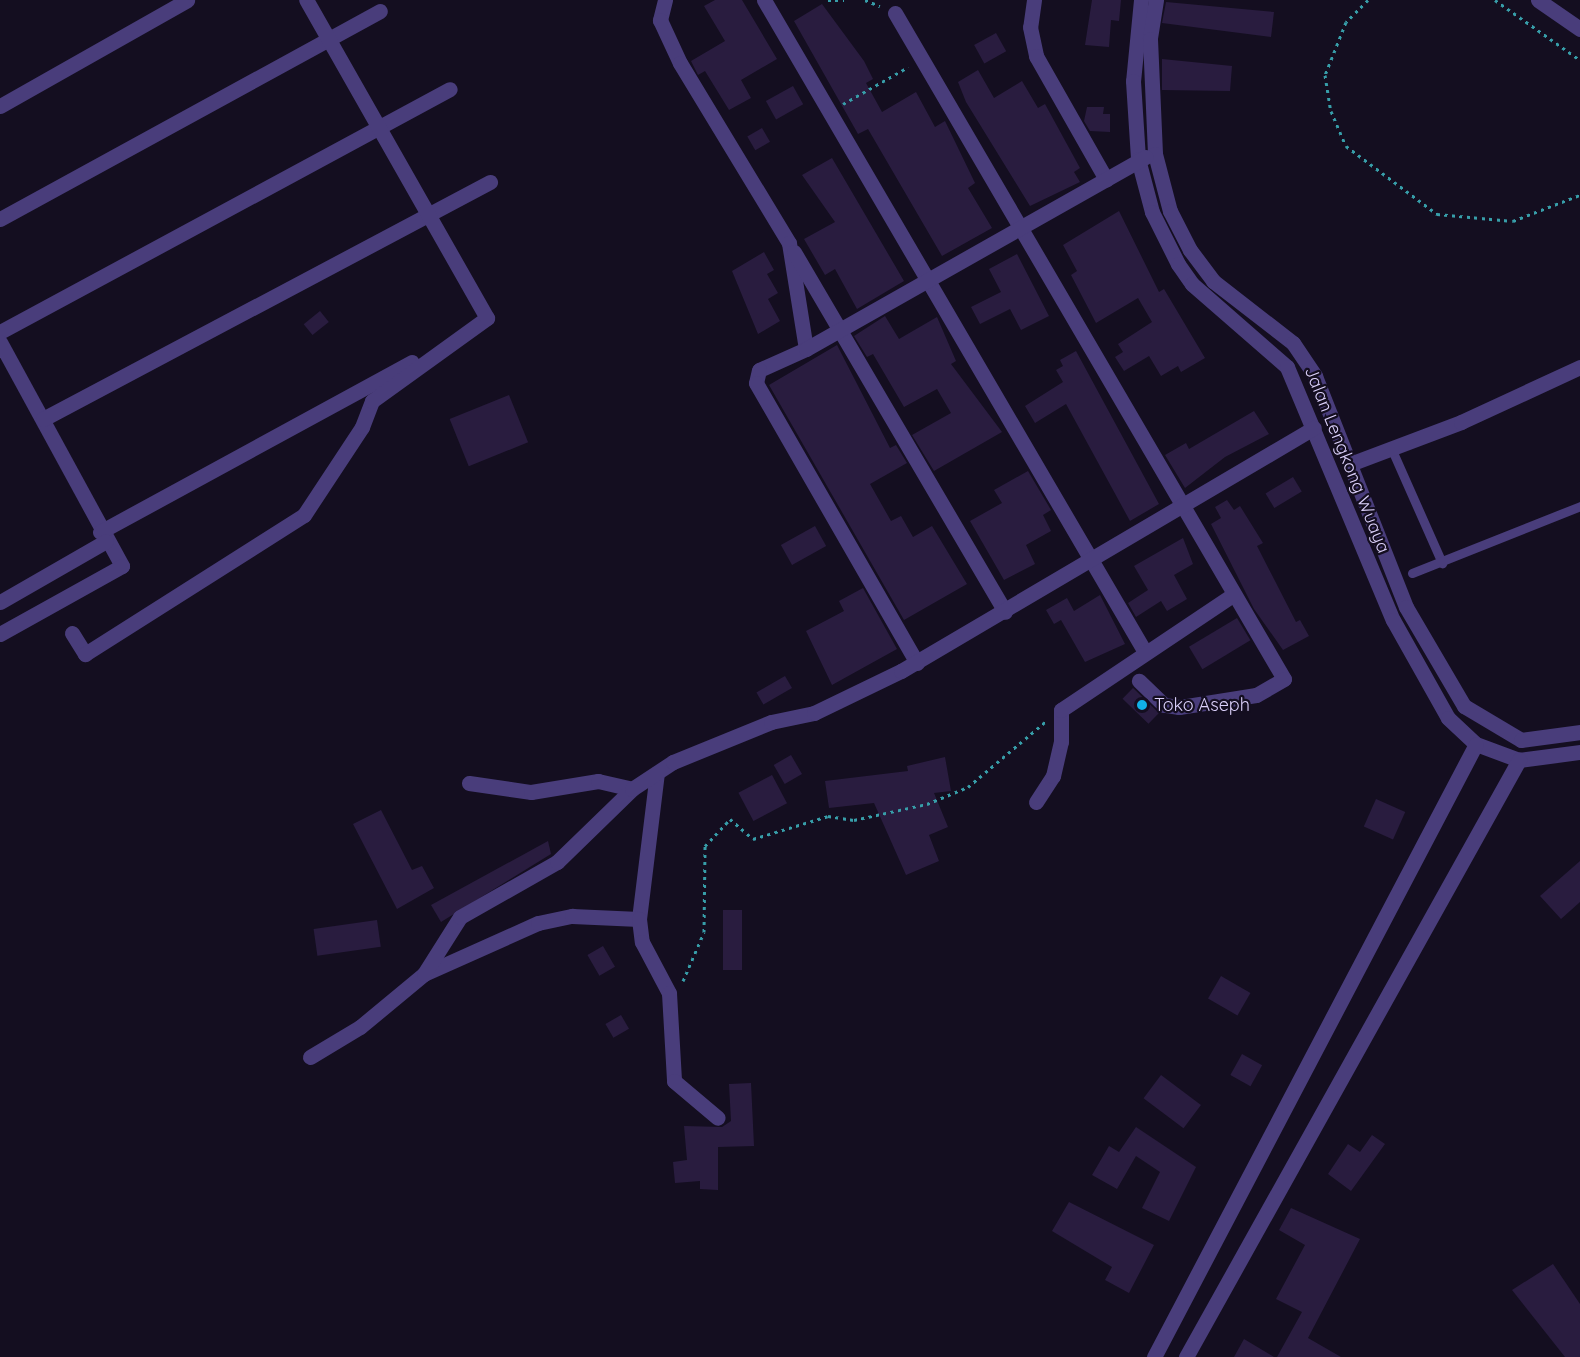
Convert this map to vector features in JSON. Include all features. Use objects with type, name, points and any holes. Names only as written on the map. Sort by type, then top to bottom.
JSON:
[{"type":"street","points":[[0,106],[187,0]]},
{"type":"street","points":[[306,0],[379,130],[432,217],[487,318]]},
{"type":"street","points":[[665,0],[660,20],[670,45],[1005,612]]},
{"type":"street","points":[[764,0],[828,112],[928,276],[1145,652]]},
{"type":"street","points":[[1034,0],[1030,27],[1036,56],[1106,179]]},
{"type":"street","name":"Jalan Lengkong Wuaya","points":[[1141,0],[1134,81],[1138,159],[1152,212],[1178,264],[1192,284],[1282,359],[1314,428],[1412,661],[1431,696],[1476,744],[1519,760],[1580,752]]},
{"type":"street","name":"Jalan Lengkong Wuaya","points":[[1156,0],[1150,39],[1155,154],[1170,211],[1190,250],[1213,281],[1293,343],[1314,376],[1406,607],[1464,706],[1521,740],[1580,732]]},
{"type":"street","points":[[1538,0],[1580,29]]},
{"type":"street","points":[[0,219],[327,37],[380,11]]},
{"type":"street","points":[[896,13],[920,60],[1015,227],[1233,595],[1276,662],[1282,683],[1256,694],[1179,707],[1164,705],[1139,681]]},
{"type":"street","points":[[0,332],[379,130],[450,89]]},
{"type":"street","points":[[917,663],[756,383],[759,370],[806,349],[1015,227],[1106,179],[1138,159],[1155,154]]},
{"type":"street","points":[[43,419],[432,217],[490,182]]},
{"type":"street","points":[[789,243],[806,349]]},
{"type":"street","points":[[0,602],[103,537],[487,318]]},
{"type":"street","points":[[72,633],[85,654],[304,515],[362,427],[372,401],[487,318]]},
{"type":"street","points":[[0,342],[43,419],[103,537],[122,566],[0,634]]},
{"type":"street","points":[[1350,464],[1392,450],[1580,367]]},
{"type":"street","points":[[424,974],[453,923],[557,862],[632,789],[657,773],[697,750],[771,722],[814,713],[917,663],[1314,428]]},
{"type":"street","points":[[1036,802],[1053,776],[1061,742],[1061,710],[1233,595]]},
{"type":"street","points":[[1154,1357],[1476,744]]},
{"type":"street","points":[[1186,1357],[1519,760]]},
{"type":"street","points":[[657,773],[639,919],[642,942],[669,993],[668,1012],[674,1081],[718,1118]]},
{"type":"street","points":[[469,783],[531,792],[598,781],[632,789]]},
{"type":"street","points":[[309,1057],[360,1027],[424,974],[538,923],[572,916],[639,919]]},
{"type":"lane","points":[[1392,450],[1442,562]]},
{"type":"lane","points":[[1412,573],[1580,506]]},
{"type":"path","points":[[828,0],[844,0]]},
{"type":"path","points":[[1368,0],[1346,22],[1325,75],[1331,111],[1346,146],[1437,214],[1513,221],[1580,195]]},
{"type":"path","points":[[1495,0],[1580,60]]},
{"type":"path","points":[[828,112],[920,60]]},
{"type":"path","points":[[668,1012],[704,932],[705,846],[717,828],[730,819],[753,839],[828,816],[854,820],[927,804],[968,787],[1061,710]]},
{"type":"building","points":[[715,0],[742,0],[777,59],[741,80],[751,98],[729,110],[705,71],[698,75],[691,61],[725,41],[704,6]]},
{"type":"building","points":[[1092,0],[1121,0],[1119,21],[1111,20],[1109,47],[1085,45]]},
{"type":"building","points":[[1166,2],[1274,12],[1271,37],[1162,23]]},
{"type":"building","points":[[822,4],[864,61],[873,79],[866,83],[882,112],[916,92],[935,127],[945,121],[975,183],[968,188],[992,228],[942,256],[868,129],[858,134],[794,21]]},
{"type":"building","points":[[996,33],[1006,51],[984,63],[974,45]]},
{"type":"building","points":[[1162,59],[1232,66],[1230,91],[1162,90]]},
{"type":"building","points":[[978,70],[994,98],[1022,81],[1038,108],[1045,104],[1080,168],[1074,172],[1080,182],[1030,206],[966,102],[958,82]]},
{"type":"building","points":[[793,86],[803,104],[776,119],[766,101]]},
{"type":"building","points":[[1087,107],[1104,107],[1103,114],[1110,114],[1110,132],[1090,131],[1084,121]]},
{"type":"building","points":[[762,128],[770,142],[755,150],[747,136]]},
{"type":"building","points":[[832,158],[904,281],[857,309],[835,269],[825,275],[804,239],[835,222],[802,175]]},
{"type":"building","points":[[1119,211],[1159,292],[1164,289],[1205,358],[1181,372],[1178,366],[1161,376],[1149,356],[1124,371],[1115,357],[1123,352],[1118,344],[1152,322],[1138,298],[1096,323],[1071,275],[1077,271],[1063,245]]},
{"type":"building","points":[[764,252],[774,270],[767,274],[778,293],[768,299],[780,321],[758,334],[732,271]]},
{"type":"building","points":[[1017,254],[1049,316],[1021,330],[1010,309],[980,324],[971,307],[1001,292],[989,269]]},
{"type":"building","points":[[320,311],[329,322],[312,335],[304,324]]},
{"type":"building","points":[[885,316],[899,339],[937,317],[956,361],[951,364],[1002,432],[934,471],[912,435],[951,413],[937,389],[904,407],[873,354],[867,357],[854,336]]},
{"type":"building","points":[[837,345],[890,448],[896,445],[907,463],[870,484],[891,521],[901,516],[913,537],[932,526],[967,584],[904,620],[769,385]]},
{"type":"building","points":[[1076,351],[1159,504],[1130,521],[1066,404],[1035,423],[1025,406],[1063,382],[1056,370],[1063,366],[1060,360]]},
{"type":"building","points":[[509,395],[528,442],[469,466],[450,419]]},
{"type":"building","points":[[1254,411],[1269,434],[1225,457],[1185,488],[1165,455],[1186,443],[1189,449]]},
{"type":"building","points":[[1028,471],[1051,510],[1043,515],[1051,531],[1026,545],[1035,564],[1004,580],[970,521],[1002,503],[994,490]]},
{"type":"building","points":[[1293,477],[1302,492],[1274,508],[1266,493]]},
{"type":"building","points":[[1227,500],[1234,510],[1240,506],[1263,543],[1257,546],[1296,622],[1300,620],[1309,636],[1283,650],[1254,609],[1211,524],[1221,518],[1215,507]]},
{"type":"building","points":[[815,526],[826,546],[792,565],[781,545]]},
{"type":"building","points":[[1183,538],[1193,564],[1174,575],[1187,599],[1167,611],[1161,601],[1136,617],[1128,603],[1148,590],[1134,566]]},
{"type":"building","points":[[863,588],[897,649],[832,685],[806,631],[844,611],[839,601]]},
{"type":"building","points":[[1100,595],[1125,644],[1085,662],[1061,620],[1054,624],[1046,610],[1067,598],[1074,611]]},
{"type":"building","points":[[1237,618],[1250,640],[1202,669],[1189,647]]},
{"type":"building","points":[[785,676],[792,688],[763,705],[756,692]]},
{"type":"building","name":"Toko Aseph","points":[[1133,688],[1159,713],[1148,724],[1123,699]]},
{"type":"building","points":[[791,755],[802,774],[785,784],[774,765]]},
{"type":"building","points":[[945,757],[951,791],[934,793],[948,827],[929,835],[939,861],[906,875],[874,803],[829,808],[825,781],[908,771],[907,766]]},
{"type":"building","points":[[772,775],[787,803],[753,821],[738,793]]},
{"type":"building","points":[[1376,799],[1405,812],[1393,839],[1364,826]]},
{"type":"building","points":[[381,810],[412,870],[422,866],[434,888],[397,909],[353,824]]},
{"type":"building","points":[[548,841],[551,854],[441,922],[431,905]]},
{"type":"building","points":[[1580,861],[1580,902],[1561,919],[1540,896]]},
{"type":"building","points":[[723,910],[742,910],[742,970],[723,970]]},
{"type":"building","points":[[377,920],[381,947],[317,956],[314,929]]},
{"type":"building","points":[[603,946],[615,967],[599,976],[587,955]]},
{"type":"building","points":[[1221,976],[1250,993],[1237,1016],[1208,999]]},
{"type":"building","points":[[621,1015],[629,1029],[613,1038],[605,1024]]},
{"type":"building","points":[[1242,1054],[1262,1065],[1250,1086],[1230,1075]]},
{"type":"building","points":[[1161,1075],[1201,1105],[1183,1128],[1144,1098]]},
{"type":"building","points":[[751,1083],[754,1146],[718,1147],[718,1190],[700,1189],[700,1181],[675,1183],[673,1162],[687,1160],[684,1126],[722,1127],[731,1121],[729,1084]]},
{"type":"building","points":[[1136,1127],[1196,1167],[1169,1221],[1142,1208],[1160,1172],[1136,1156],[1117,1189],[1092,1175],[1109,1146],[1119,1152]]},
{"type":"building","points":[[1372,1135],[1385,1144],[1351,1191],[1328,1174],[1348,1144],[1360,1152]]},
{"type":"building","points":[[1069,1202],[1154,1245],[1129,1293],[1105,1280],[1112,1267],[1052,1231]]},
{"type":"building","points":[[1291,1208],[1360,1239],[1308,1338],[1341,1357],[1277,1357],[1302,1312],[1276,1299],[1305,1245],[1279,1230]]},
{"type":"building","points":[[1553,1264],[1580,1304],[1580,1357],[1565,1357],[1512,1290]]},
{"type":"building","points":[[1244,1339],[1274,1357],[1234,1357]]},
{"type":"place","name":"Toko Aseph","points":[[1142,705]]}]
